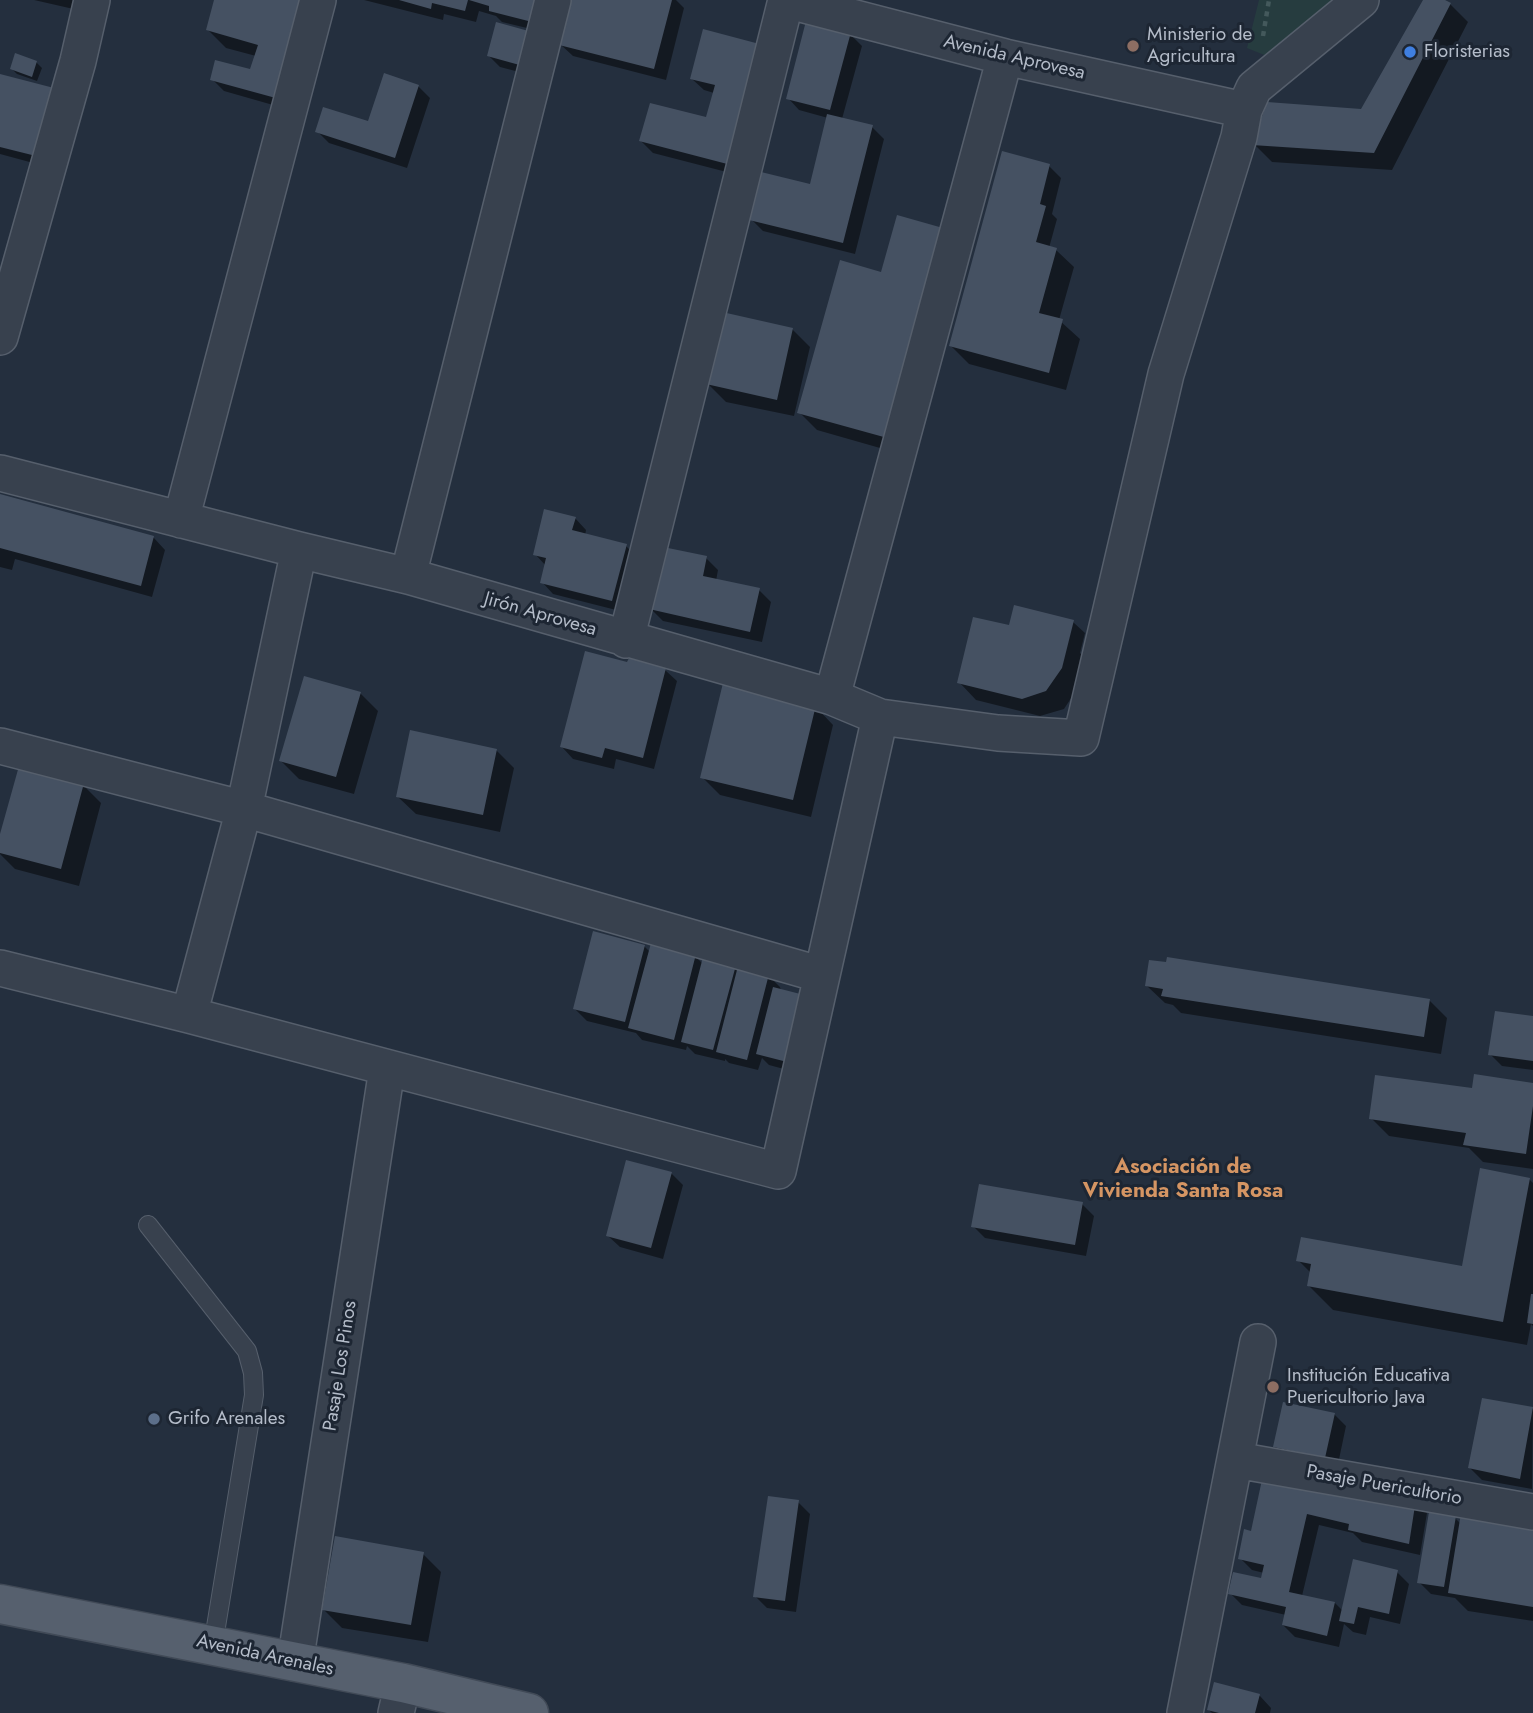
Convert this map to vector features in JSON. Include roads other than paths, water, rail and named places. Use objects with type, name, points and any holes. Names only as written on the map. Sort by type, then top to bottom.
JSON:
[{"type":"main road","name":"Avenida Arenales","points":[[0,1604],[295,1663],[399,1698],[529,1713]]},
{"type":"street","points":[[0,337],[78,61],[92,0]]},
{"type":"street","points":[[181,520],[318,0]]},
{"type":"street","points":[[408,576],[553,0]]},
{"type":"street","points":[[626,639],[786,0]]},
{"type":"street","name":"Avenida Aprovesa","points":[[786,0],[1005,57],[1244,110]]},
{"type":"street","points":[[1244,110],[1254,88],[1361,0]]},
{"type":"street","points":[[832,697],[1005,57]]},
{"type":"street","name":"Jirón Aprovesa","points":[[0,473],[299,551],[408,576],[832,697],[880,718],[998,733],[1081,738],[1166,374],[1239,137],[1244,110]]},
{"type":"street","points":[[189,1015],[244,809],[299,551]]},
{"type":"street","points":[[0,968],[189,1015],[778,1171],[880,718]]},
{"type":"street","points":[[0,746],[244,809],[822,975]]},
{"type":"street","name":"Pasaje Los Pinos","points":[[295,1663],[387,1069]]},
{"type":"street","points":[[1185,1713],[1258,1342]]},
{"type":"street","name":"Pasaje Puericultorio","points":[[1236,1460],[1533,1513]]},
{"type":"lane","points":[[148,1224],[247,1351],[253,1373],[254,1395],[213,1645]]},
{"type":"place","name":"Ministerio de Agricultura","points":[[1133,46]]},
{"type":"place","name":"Floristerias","points":[[1410,52]]},
{"type":"place","name":"Institución Educativa Puericultorio Java","points":[[1273,1387]]},
{"type":"place","name":"Grifo Arenales","points":[[154,1419]]},
{"type":"district","name":"Asociación de Vivienda Santa Rosa","points":[[1183,1180]]}]
